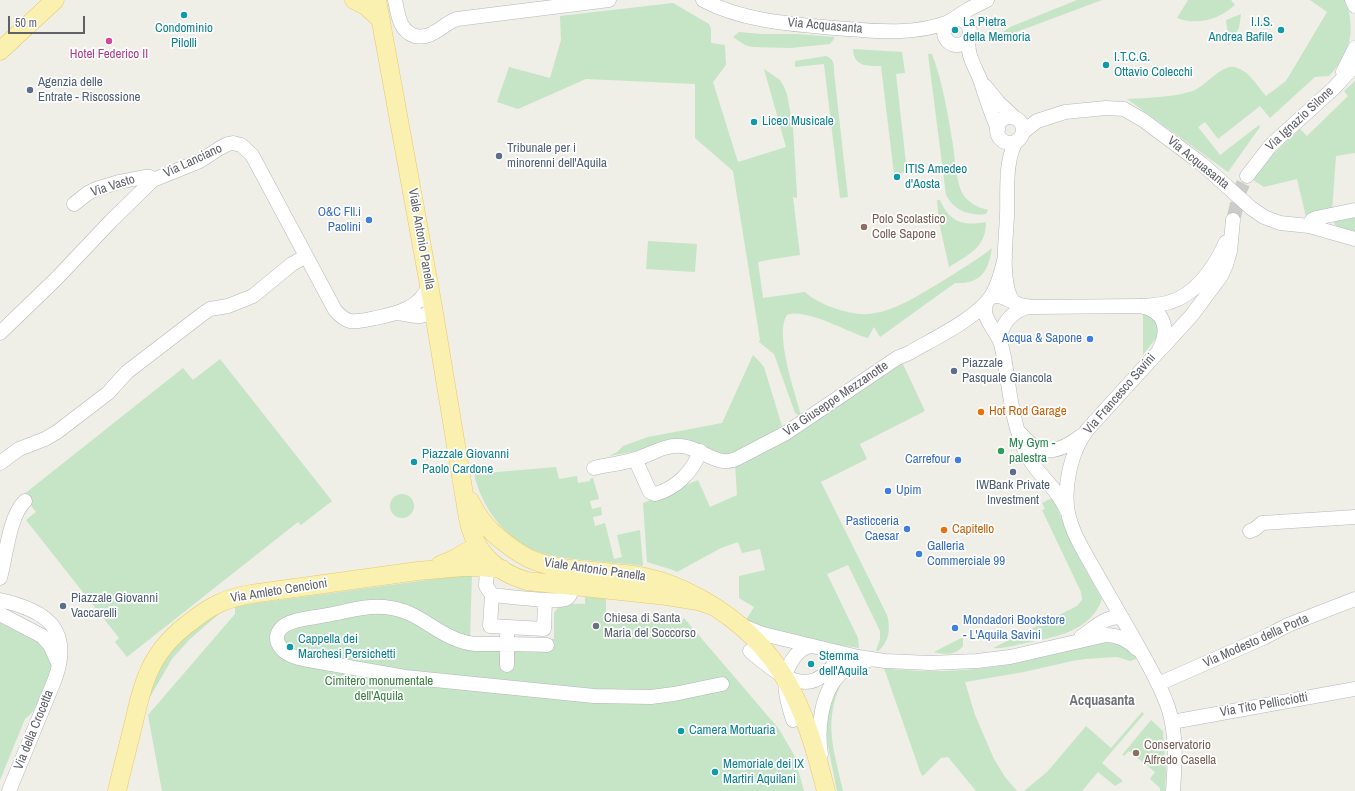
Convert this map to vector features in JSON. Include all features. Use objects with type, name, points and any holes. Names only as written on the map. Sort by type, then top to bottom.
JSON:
[{"type":"main road","points":[[0,51],[55,0]]},
{"type":"main road","points":[[354,0],[366,6],[381,20]]},
{"type":"main road","name":"Viale Antonio Panella","points":[[377,0],[429,284],[468,518],[486,556],[516,577],[527,581],[646,593],[698,601],[713,606]]},
{"type":"main road","name":"Viale Antonio Panella","points":[[462,479],[468,498],[481,520],[490,530],[521,554],[535,561],[560,567],[617,572],[653,579],[675,586],[713,606],[731,618],[763,648],[785,677],[808,726],[822,789]]},
{"type":"main road","points":[[463,560],[486,556],[481,520]]},
{"type":"main road","name":"Via Amleto Cencioni","points":[[117,791],[147,675],[156,658],[170,639],[198,616],[220,602],[242,595],[418,571],[444,563],[463,560],[469,548],[486,556]]},
{"type":"main road","name":"Viale Antonio Panella","points":[[646,593],[686,604],[702,611],[720,624],[750,651],[778,688],[822,789]]},
{"type":"street","points":[[395,0],[402,27],[412,34],[422,37],[432,34],[447,23],[457,19],[609,0]]},
{"type":"street","name":"Via Acquasanta","points":[[703,0],[722,9],[771,21],[813,26],[897,32],[927,29],[950,21],[969,9],[988,0]]},
{"type":"street","points":[[897,32],[933,36],[961,44],[966,41],[978,13],[988,0]]},
{"type":"street","points":[[1352,0],[1355,6]]},
{"type":"street","points":[[971,62],[968,46],[969,34],[967,24],[963,20],[957,19],[950,21],[944,32],[951,42],[962,50],[971,62],[980,80],[998,133],[1007,142],[1018,127],[980,80]]},
{"type":"street","points":[[1334,88],[1355,48]]},
{"type":"street","name":"Via Ignazio Silone","points":[[1247,176],[1271,145],[1334,88],[1355,65]]},
{"type":"street","name":"Via Acquasanta","points":[[998,133],[999,123],[1008,117],[1018,127],[1057,114],[1074,111],[1111,107],[1128,111],[1143,120],[1208,168],[1259,214],[1280,223],[1309,226],[1355,240]]},
{"type":"street","name":"Via Giuseppe Mezzanotte","points":[[1015,303],[1008,292],[1005,257],[1007,183],[1018,127]]},
{"type":"street","name":"Via Giuseppe Mezzanotte","points":[[998,133],[1007,183]]},
{"type":"street","name":"Via Lanciano","points":[[0,333],[56,279],[110,221],[153,180],[200,160],[223,146],[233,143],[241,145],[252,154],[335,310],[346,320],[355,321],[413,311],[425,294],[429,284]]},
{"type":"street","name":"Via Vasto","points":[[74,204],[88,193],[99,188],[144,177],[150,177],[153,180]]},
{"type":"street","points":[[1309,226],[1312,220],[1316,218],[1355,210]]},
{"type":"street","points":[[1140,306],[1170,302],[1186,295],[1200,282],[1218,258],[1227,240],[1234,218],[1230,251],[1223,272],[1192,315],[1158,352]]},
{"type":"street","points":[[0,463],[19,449],[57,432],[110,391],[119,380],[204,313],[228,306],[253,296],[292,264],[306,256]]},
{"type":"street","name":"Via Giuseppe Mezzanotte","points":[[594,468],[635,459],[674,446],[684,446],[700,451],[722,462],[736,460],[786,432],[897,358],[909,354],[968,318],[988,300],[997,285],[1005,257]]},
{"type":"street","name":"Via Francesco Savini","points":[[988,300],[993,296],[999,296],[1015,303],[1032,307],[1140,306],[1153,310],[1163,323],[1165,331],[1164,337],[1158,352],[1087,430],[1078,446],[1070,467],[1067,489],[1068,513],[1075,532],[1144,656],[1168,707],[1172,722],[1175,749],[1173,791]]},
{"type":"street","points":[[988,300],[984,311],[1002,344]]},
{"type":"street","name":"Via Lanciano","points":[[413,311],[419,317],[426,315],[433,307]]},
{"type":"street","points":[[1032,307],[1019,310],[1008,319],[1002,332],[1002,344],[1016,426],[1021,441],[1033,466],[1057,492],[1068,513]]},
{"type":"street","points":[[413,311],[438,337]]},
{"type":"street","points":[[968,318],[980,319],[992,326]]},
{"type":"street","points":[[1016,426],[1022,436],[1031,444],[1040,449],[1048,450],[1064,448],[1087,430]]},
{"type":"street","points":[[635,459],[650,492],[655,494],[678,483],[695,463],[700,451]]},
{"type":"street","points":[[2,605],[0,577],[3,547],[17,512],[25,501]]},
{"type":"street","points":[[1250,531],[1262,523],[1355,517]]},
{"type":"street","points":[[486,556],[486,586],[492,595],[490,626],[544,628],[544,600]]},
{"type":"street","points":[[492,595],[544,600],[566,599],[570,595],[572,586]]},
{"type":"street","points":[[1092,634],[1104,611],[1107,597],[1105,588]]},
{"type":"street","name":"Via Modesto della Porta","points":[[1158,684],[1263,638],[1288,625],[1355,599]]},
{"type":"street","name":"Via della Crocetta","points":[[2,605],[19,605],[36,612],[47,620],[49,633],[60,646],[61,656],[51,691],[9,791]]},
{"type":"street","points":[[546,645],[473,644],[448,635],[415,615],[396,609],[378,607],[290,623],[279,630],[277,638],[280,646],[286,652],[292,656],[302,659],[405,677],[461,684],[570,694],[629,697],[651,697],[674,694],[722,684]]},
{"type":"street","points":[[731,618],[741,625],[755,631],[864,658]]},
{"type":"street","points":[[750,651],[764,663],[785,677],[799,681],[814,680],[823,675],[841,660],[848,658],[930,663],[985,660],[1017,655],[1070,642],[1117,627],[1123,619]]},
{"type":"street","points":[[507,627],[507,665]]},
{"type":"street","points":[[1092,634],[1112,635],[1123,638],[1144,656]]},
{"type":"street","points":[[793,720],[786,690],[785,677],[792,659],[801,650],[811,646]]},
{"type":"street","points":[[822,789],[819,738],[821,717],[828,693],[836,678],[864,658]]},
{"type":"street","name":"Via Tito Pellicciotti","points":[[1172,722],[1355,689]]},
{"type":"green space","points":[[1077,0],[1102,0],[1011,34],[1003,34],[1003,32],[1010,27]]},
{"type":"green space","points":[[1188,0],[1231,0],[1235,5],[1222,14],[1208,20],[1192,21],[1177,18]]},
{"type":"green space","points":[[1310,0],[1346,0],[1349,11],[1351,31],[1350,41],[1343,59],[1329,76],[1315,77],[1270,118],[1260,106],[1218,139],[1205,122],[1198,127],[1220,155],[1259,125],[1260,127],[1228,172],[1127,99],[1162,97],[1195,90],[1219,72],[1229,67],[1234,67],[1244,71],[1266,96],[1286,81],[1327,12]]},
{"type":"green space","points":[[673,3],[709,24],[711,29],[711,43],[725,45],[726,65],[713,82],[738,162],[786,147],[764,69],[780,80],[787,94],[793,127],[797,198],[793,197],[800,255],[758,262],[763,298],[805,292],[826,305],[844,311],[861,314],[878,313],[915,297],[967,266],[992,248],[988,264],[982,275],[977,279],[964,283],[955,283],[880,337],[874,327],[868,338],[816,317],[795,313],[787,315],[783,335],[784,349],[801,415],[795,413],[774,354],[759,342],[760,340],[733,171],[695,138],[695,84],[586,79],[518,109],[497,102],[509,67],[550,78],[561,40],[560,16]]},
{"type":"green space","points":[[1241,14],[1239,28],[1229,45],[1226,20]]},
{"type":"green space","points":[[739,32],[761,34],[797,34],[834,37],[834,39],[830,44],[790,48],[752,47],[745,45],[733,37]]},
{"type":"green space","points":[[853,49],[902,52],[905,73],[896,74],[907,172],[894,174],[881,66],[862,64],[856,59]]},
{"type":"green space","points":[[928,54],[932,54],[942,88],[961,191],[966,199],[971,203],[988,210],[986,214],[968,213],[958,209],[946,195]]},
{"type":"green space","points":[[826,56],[832,60],[834,64],[848,197],[840,198],[824,64],[795,67],[795,61]]},
{"type":"green space","points":[[1355,81],[1355,153],[1336,156],[1332,211],[1306,217],[1297,179],[1264,187],[1253,180],[1270,157],[1300,129],[1307,136],[1348,96],[1344,91]]},
{"type":"green space","points":[[937,200],[940,200],[948,214],[958,221],[964,223],[986,222],[983,238],[975,250],[949,267],[939,222]]},
{"type":"green space","points":[[1355,214],[1355,234],[1339,228],[1334,224],[1335,220]]},
{"type":"green space","points":[[648,241],[697,244],[695,272],[646,269]]},
{"type":"green space","points":[[1143,313],[1151,315],[1158,325],[1157,337],[1143,355]]},
{"type":"green space","points":[[753,355],[764,367],[782,426],[780,432],[731,457],[704,449],[642,450],[609,456],[617,452],[623,446],[648,437],[722,423]]},
{"type":"green space","points":[[220,359],[332,501],[301,525],[298,522],[127,657],[115,642],[119,638],[26,520],[36,512],[23,495],[183,368],[193,380]]},
{"type":"green space","points":[[901,360],[925,411],[860,444],[867,459],[821,482],[887,615],[889,630],[887,640],[882,648],[876,651],[880,639],[880,631],[848,565],[827,574],[858,638],[859,648],[766,629],[746,620],[754,607],[739,598],[739,576],[765,570],[760,549],[742,553],[738,542],[721,548],[677,572],[647,562],[643,503],[698,480],[710,507],[737,495],[735,464]]},
{"type":"green space","points":[[556,467],[559,479],[577,476],[578,483],[590,481],[590,479],[593,478],[599,499],[590,501],[592,509],[601,507],[602,515],[593,517],[595,526],[605,523],[614,559],[622,557],[617,535],[640,530],[643,566],[549,555],[522,544],[500,525],[491,514],[478,488],[474,474]]},
{"type":"green space","points":[[402,494],[410,498],[414,506],[410,514],[402,518],[394,514],[390,506],[394,498]]},
{"type":"green space","points":[[1054,497],[1069,537],[1102,599],[1097,610],[1090,619],[1071,631],[1037,641],[993,648],[1077,606],[1082,600],[1081,592],[1042,510],[1045,509],[1042,503]]},
{"type":"green space","name":"Cimitero monumentale dell'Aquila","points":[[472,574],[470,638],[554,639],[554,613],[557,609],[564,605],[585,604],[585,597],[606,598],[606,615],[638,616],[639,619],[674,619],[678,624],[684,618],[779,729],[794,755],[804,791],[162,791],[148,715],[235,614],[235,606]]},
{"type":"green space","points":[[221,612],[190,639],[172,659],[146,704],[157,669],[192,627]]},
{"type":"green space","points":[[0,619],[28,633],[45,647],[54,669],[36,709],[25,719],[0,780]]},
{"type":"green space","points":[[963,637],[963,646],[954,653],[942,654],[934,652]]},
{"type":"green space","points":[[1105,640],[1121,644],[1136,657],[1136,659],[1130,661],[1117,657],[1085,659],[1024,672],[965,682],[975,715],[994,759],[1005,777],[1017,791],[976,791],[948,757],[941,758],[923,776],[921,774],[884,668],[918,671],[953,671],[987,668],[1032,660]]},
{"type":"green space","points":[[843,680],[833,709],[831,722],[834,749],[843,791],[837,791],[825,726],[832,699]]},
{"type":"green space","points":[[1142,712],[1144,714],[1102,763],[1123,781],[1115,786],[1098,772],[1082,791],[1024,791],[1048,771],[1086,726],[1111,748]]},
{"type":"green space","points":[[1151,720],[1163,731],[1166,771],[1165,791],[1160,791],[1160,788],[1150,779],[1155,772],[1129,751],[1124,756],[1122,755]]},
{"type":"tunnel","points":[[1234,217],[1240,190],[1247,176]]},
{"type":"place","name":"Condominio Pilolli","points":[[184,15]]},
{"type":"place","name":"La Pietra della Memoria","points":[[955,30]]},
{"type":"place","name":"I.I.S. Andrea Bafile","points":[[1281,30]]},
{"type":"place","name":"Hotel Federico II","points":[[109,41]]},
{"type":"place","name":"I.T.C.G. Ottavio Colecchi","points":[[1106,65]]},
{"type":"place","name":"Agenzia delle Entrate - Riscossione","points":[[30,90]]},
{"type":"place","name":"Liceo Musicale","points":[[754,122]]},
{"type":"place","name":"Tribunale per i minorenni dell'Aquila","points":[[499,156]]},
{"type":"place","name":"ITIS Amedeo d'Aosta","points":[[897,177]]},
{"type":"place","name":"O&C Fll.i Paolini","points":[[369,220]]},
{"type":"place","name":"Polo Scolastico Colle Sapone","points":[[864,227]]},
{"type":"place","name":"Acqua & Sapone","points":[[1090,339]]},
{"type":"place","name":"Piazzale Pasquale Giancola","points":[[954,371]]},
{"type":"place","name":"Hot Rod Garage","points":[[981,412]]},
{"type":"place","name":"My Gym - palestra","points":[[1001,451]]},
{"type":"place","name":"Carrefour","points":[[958,460]]},
{"type":"place","name":"Piazzale Giovanni Paolo Cardone","points":[[414,462]]},
{"type":"place","name":"IWBank Private Investment","points":[[1013,472]]},
{"type":"place","name":"Upim","points":[[888,491]]},
{"type":"place","name":"Pasticceria Caesar","points":[[907,529]]},
{"type":"place","name":"Capitello","points":[[944,530]]},
{"type":"place","name":"Galleria Commerciale 99","points":[[919,554]]},
{"type":"place","name":"Piazzale Giovanni Vaccarelli","points":[[63,606]]},
{"type":"place","name":"Chiesa di Santa Maria del Soccorso","points":[[596,626]]},
{"type":"place","name":"Mondadori Bookstore - L'Aquila Savini","points":[[955,628]]},
{"type":"place","name":"Cappella dei Marchesi Persichetti","points":[[290,647]]},
{"type":"place","name":"Stemma dell'Aquila","points":[[811,664]]},
{"type":"place","name":"Camera Mortuaria","points":[[681,731]]},
{"type":"place","name":"Conservatorio Alfredo Casella","points":[[1136,753]]},
{"type":"place","name":"Memoriale dei IX Martiri Aquilani","points":[[715,772]]},
{"type":"district","name":"Acquasanta","points":[[1102,701]]}]
